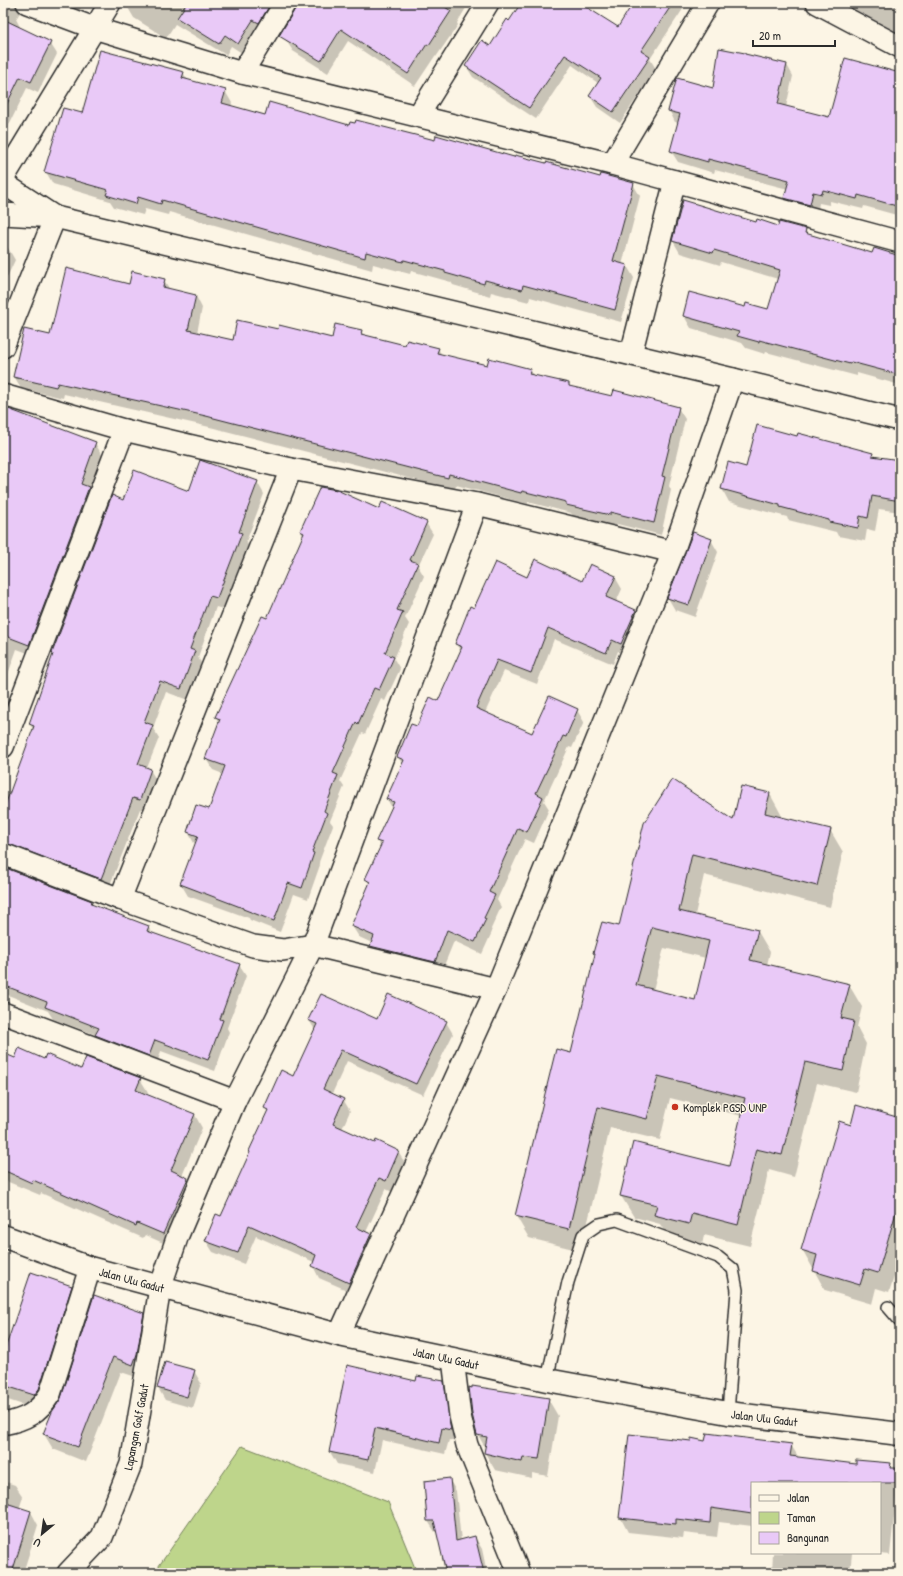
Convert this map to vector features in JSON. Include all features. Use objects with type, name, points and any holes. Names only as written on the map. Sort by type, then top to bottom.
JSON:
[{"type":"street","points":[[27,3],[94,28],[242,72],[612,164],[900,242]]},
{"type":"street","points":[[3,179],[110,3]]},
{"type":"street","points":[[242,72],[285,3]]},
{"type":"street","points":[[418,116],[488,3]]},
{"type":"street","points":[[612,164],[708,3]]},
{"type":"street","points":[[818,3],[900,47]]},
{"type":"street","points":[[631,354],[675,181]]},
{"type":"street","points":[[3,183],[56,217]]},
{"type":"street","points":[[3,214],[56,217],[631,354],[900,420]]},
{"type":"street","points":[[3,347],[56,217]]},
{"type":"street","points":[[339,1335],[496,989],[672,552],[733,379]]},
{"type":"street","points":[[3,395],[124,430],[291,469],[477,504],[672,552]]},
{"type":"street","points":[[3,747],[124,430]]},
{"type":"street","points":[[120,899],[291,469]]},
{"type":"street","name":"Lapangan Golf Gadut","points":[[68,1573],[102,1537],[131,1464],[160,1288],[178,1235],[235,1101],[313,945],[477,504]]},
{"type":"street","points":[[3,854],[120,899],[253,946],[283,950],[313,945],[496,989]]},
{"type":"street","points":[[3,1013],[235,1101]]},
{"type":"street","name":"Jalan Ulu Gadut","points":[[3,1236],[90,1268],[339,1335],[547,1380],[728,1413],[900,1434]]},
{"type":"street","points":[[3,1424],[18,1420],[34,1413],[43,1406],[50,1394],[90,1268]]},
{"type":"street","points":[[453,1359],[460,1416],[467,1445],[519,1573]]},
{"type":"lane","points":[[547,1380],[568,1282],[583,1235],[599,1224],[617,1220],[718,1257],[733,1269],[737,1290],[728,1413]]},
{"type":"lane","points":[[888,1307],[900,1321]]},
{"type":"green space","points":[[242,1446],[388,1502],[417,1573],[154,1573]]},
{"type":"building","points":[[187,3],[271,3],[259,23],[253,20],[238,44],[225,35],[219,44],[177,18]]},
{"type":"building","points":[[297,3],[439,3],[451,11],[429,45],[427,44],[408,74],[341,29],[321,61],[279,36]]},
{"type":"building","points":[[521,3],[580,3],[618,27],[633,3],[673,3],[641,51],[650,57],[613,112],[589,96],[601,78],[565,55],[529,108],[465,66],[482,40],[490,46],[507,19],[509,21]]},
{"type":"building","points":[[3,19],[51,42],[31,82],[20,77],[3,112]]},
{"type":"building","points":[[719,48],[787,64],[778,104],[829,117],[845,58],[900,73],[900,207],[858,195],[857,199],[823,190],[822,194],[813,192],[810,205],[784,198],[789,180],[708,159],[708,162],[670,151],[680,114],[668,111],[677,78],[713,88]]},
{"type":"building","points":[[100,50],[184,72],[182,78],[226,90],[222,103],[265,115],[269,102],[349,125],[350,122],[355,123],[356,120],[435,140],[436,135],[514,157],[515,155],[600,177],[601,174],[634,183],[613,261],[627,265],[615,310],[523,285],[522,290],[485,280],[484,284],[445,273],[445,271],[366,252],[365,258],[162,200],[161,204],[138,197],[136,204],[106,195],[108,190],[44,172],[63,108],[82,113]]},
{"type":"building","points":[[683,200],[756,222],[757,219],[778,226],[779,222],[806,229],[805,233],[872,253],[874,248],[900,256],[900,375],[851,362],[850,364],[759,340],[759,342],[737,336],[739,332],[683,316],[689,292],[745,307],[746,303],[768,309],[780,270],[714,250],[713,253],[672,241]]},
{"type":"building","points":[[66,268],[129,284],[132,271],[165,279],[163,287],[196,295],[188,330],[233,340],[237,320],[278,329],[279,325],[332,338],[335,324],[362,330],[361,334],[405,345],[407,340],[439,348],[437,353],[487,365],[489,358],[531,369],[529,374],[569,383],[569,386],[612,396],[614,390],[679,407],[662,476],[665,477],[654,523],[610,512],[610,515],[566,505],[566,502],[522,491],[521,493],[449,474],[448,478],[206,416],[58,383],[56,387],[13,377],[24,329],[50,335]]},
{"type":"building","points":[[3,407],[96,442],[81,484],[89,487],[29,645],[3,635]]},
{"type":"building","points":[[757,425],[797,436],[798,433],[873,453],[872,456],[900,460],[900,501],[872,496],[868,518],[860,516],[858,528],[829,522],[829,520],[780,507],[780,505],[721,489],[728,462],[746,467]]},
{"type":"building","points":[[200,460],[258,481],[239,532],[242,533],[217,598],[210,596],[190,649],[195,651],[181,689],[160,681],[144,722],[153,725],[138,764],[151,769],[140,800],[133,798],[101,879],[3,842],[3,811],[34,726],[29,724],[53,654],[52,653],[112,495],[123,500],[134,470],[189,491]]},
{"type":"building","points":[[320,487],[337,490],[379,509],[382,502],[427,522],[410,560],[418,563],[397,610],[403,612],[385,653],[394,657],[379,690],[374,688],[358,724],[356,722],[333,773],[338,775],[324,811],[327,813],[312,852],[314,853],[302,888],[288,883],[274,921],[180,884],[198,836],[187,832],[196,805],[209,809],[225,766],[205,759],[220,719],[215,717],[262,616],[267,618],[304,533],[300,531]]},
{"type":"building","points":[[693,532],[712,539],[689,605],[667,598]]},
{"type":"building","points":[[535,559],[582,581],[590,564],[616,576],[606,597],[636,610],[621,644],[612,640],[606,653],[548,628],[531,673],[497,660],[476,708],[532,733],[549,696],[578,709],[566,737],[563,736],[536,793],[543,797],[527,832],[518,828],[489,892],[495,895],[475,942],[447,930],[435,962],[370,946],[374,936],[351,926],[370,882],[365,879],[382,843],[376,841],[394,802],[386,799],[404,760],[397,757],[411,724],[417,726],[430,697],[438,701],[462,647],[455,644],[470,606],[474,608],[495,562],[527,577]]},
{"type":"building","points":[[672,779],[733,820],[741,786],[770,793],[765,813],[831,829],[817,886],[692,854],[679,911],[758,930],[750,960],[850,984],[841,1018],[854,1021],[843,1071],[805,1062],[782,1155],[756,1149],[738,1225],[692,1213],[689,1224],[654,1215],[657,1205],[620,1196],[633,1142],[729,1166],[745,1098],[658,1076],[647,1119],[598,1107],[569,1229],[515,1216],[556,1049],[571,1053],[595,954],[593,953],[602,922],[619,926],[644,823]],"holes":[[[652,927],[709,941],[695,1000],[636,985]]]},
{"type":"building","points":[[3,867],[92,901],[91,904],[149,926],[147,931],[240,964],[220,1019],[223,1020],[208,1060],[155,1040],[149,1056],[95,1035],[99,1028],[45,1007],[47,1002],[3,985]]},
{"type":"building","points":[[321,994],[377,1019],[388,994],[447,1021],[416,1084],[341,1050],[323,1089],[344,1099],[333,1124],[375,1143],[376,1140],[399,1151],[386,1181],[379,1178],[356,1227],[371,1234],[349,1283],[312,1266],[316,1255],[249,1225],[238,1253],[205,1241],[216,1214],[221,1216],[250,1152],[249,1151],[268,1110],[264,1108],[281,1070],[293,1076],[317,1024],[308,1020]]},
{"type":"building","points":[[19,1048],[44,1059],[46,1054],[81,1069],[86,1057],[141,1078],[136,1090],[195,1114],[171,1170],[188,1178],[163,1234],[137,1223],[136,1226],[33,1180],[32,1183],[3,1170],[3,1053],[15,1058]]},
{"type":"building","points":[[856,1105],[900,1118],[900,1199],[878,1273],[865,1269],[860,1285],[813,1271],[817,1255],[801,1250],[839,1121],[851,1125]]},
{"type":"building","points":[[31,1272],[72,1286],[39,1389],[34,1395],[3,1385],[3,1355]]},
{"type":"building","points":[[94,1295],[144,1313],[137,1354],[133,1365],[113,1357],[78,1447],[43,1434],[52,1412],[61,1398]]},
{"type":"building","points":[[165,1362],[195,1370],[187,1397],[157,1388]]},
{"type":"building","points":[[347,1365],[416,1381],[417,1376],[444,1381],[451,1430],[442,1428],[439,1443],[375,1428],[368,1460],[329,1452]]},
{"type":"building","points":[[472,1386],[549,1398],[539,1459],[523,1457],[522,1462],[484,1453],[487,1437],[477,1435],[472,1414],[469,1387],[472,1388]]},
{"type":"building","points":[[707,1433],[792,1444],[790,1456],[856,1464],[856,1460],[891,1463],[890,1468],[896,1468],[896,1483],[751,1482],[751,1514],[711,1508],[710,1523],[676,1519],[676,1524],[619,1518],[629,1434],[691,1441],[691,1438],[705,1441]]},
{"type":"building","points":[[450,1478],[456,1541],[475,1536],[484,1573],[446,1573],[434,1521],[427,1521],[424,1481]]},
{"type":"building","points":[[3,1502],[31,1511],[12,1573],[3,1573]]},
{"type":"place","name":"Komplek PGSD UNP","points":[[675,1107]]}]
